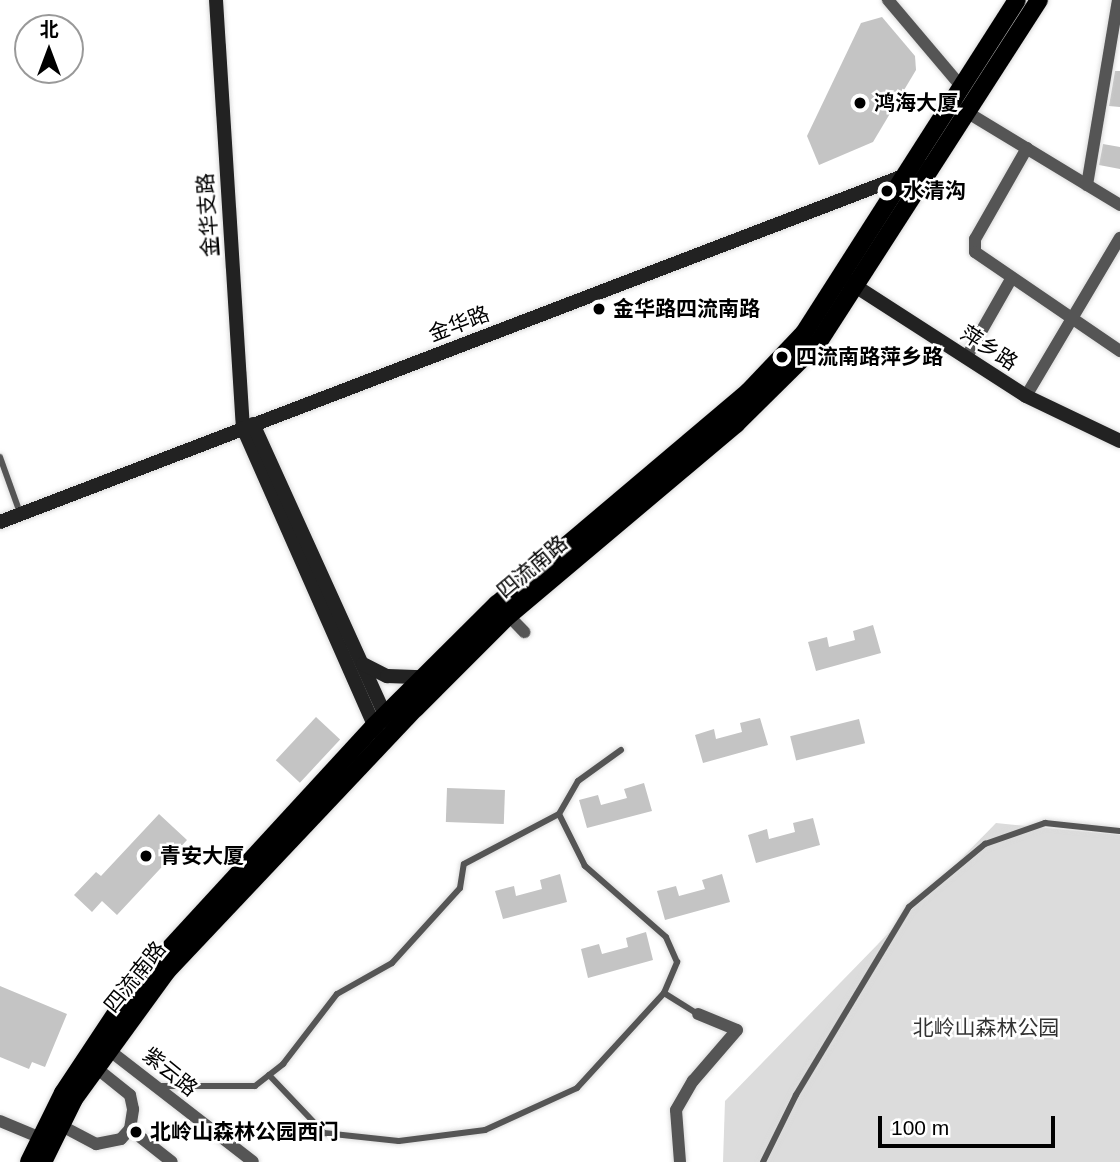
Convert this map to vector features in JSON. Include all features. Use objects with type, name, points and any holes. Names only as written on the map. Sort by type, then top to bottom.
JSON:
[{"type":"main road","name":"金华支路","points":[[216,0],[248,426],[363,664],[379,720]]},
{"type":"main road","name":"四流南路","points":[[849,282],[932,165],[958,108],[961,86],[1017,0]]},
{"type":"main road","name":"四流南路","points":[[29,1162],[158,961],[379,720],[422,677],[765,398],[818,343],[905,175],[1039,0]]},
{"type":"main road","name":"金华路","points":[[0,522],[932,165]]},
{"type":"main road","name":"萍乡路","points":[[849,282],[1026,396],[1120,441]]},
{"type":"main road","points":[[248,426],[388,738]]},
{"type":"main road","name":"四流南路","points":[[43,1162],[45,1140],[60,1125],[95,1067],[102,1046],[167,971],[388,738],[503,610]]},
{"type":"main road","points":[[363,664],[387,676],[422,677]]},
{"type":"street","points":[[888,0],[961,86]]},
{"type":"street","points":[[1087,184],[1118,0]]},
{"type":"street","points":[[958,108],[1120,205]]},
{"type":"street","points":[[1027,148],[975,239],[975,252],[1120,351]]},
{"type":"street","points":[[1026,396],[1074,320],[1120,238]]},
{"type":"street","points":[[966,358],[1011,279]]},
{"type":"street","points":[[503,610],[524,632]]},
{"type":"street","points":[[680,1162],[676,1110],[693,1081],[737,1030],[698,1014]]},
{"type":"street","name":"紫云路","points":[[102,1046],[253,1162]]},
{"type":"street","points":[[60,1125],[96,1143],[121,1139],[130,1129],[134,1109],[130,1095],[95,1067]]},
{"type":"street","points":[[0,1121],[45,1140]]},
{"type":"street","points":[[130,1129],[172,1162]]},
{"type":"lane","points":[[0,457],[20,513]]},
{"type":"lane","points":[[157,1086],[245,1089],[269,1075],[284,1064],[308,1026],[337,994],[392,963],[460,888],[464,864],[559,814],[578,781],[621,750]]},
{"type":"lane","points":[[269,1075],[324,1133],[399,1141],[459,1137],[534,1111],[577,1088],[664,993],[677,962],[674,949],[585,866],[559,814]]},
{"type":"lane","points":[[763,1162],[796,1095],[909,906],[985,844],[1045,823],[1120,831]]},
{"type":"lane","points":[[664,993],[698,1014]]},
{"type":"green space","name":"北岭山森林公园","points":[[996,823],[1120,835],[1120,1162],[723,1162],[725,1101]]},
{"type":"building","name":"鸿海大厦","points":[[882,17],[915,56],[916,70],[873,142],[819,165],[807,136],[861,23]]},
{"type":"building","points":[[1115,71],[1120,71],[1120,107],[1109,106]]},
{"type":"building","points":[[1103,144],[1120,147],[1120,169],[1099,165]]},
{"type":"building","points":[[873,625],[881,653],[816,671],[808,642],[827,637],[829,647],[855,640],[853,631]]},
{"type":"building","points":[[316,717],[340,740],[300,783],[276,760]]},
{"type":"building","points":[[760,718],[768,745],[703,763],[695,735],[714,729],[716,739],[742,732],[740,723]]},
{"type":"building","points":[[859,719],[865,743],[796,760],[790,736]]},
{"type":"building","points":[[644,783],[652,811],[587,828],[579,800],[598,795],[601,805],[627,798],[624,789]]},
{"type":"building","points":[[447,788],[505,790],[504,824],[446,822]]},
{"type":"building","name":"青安大厦","points":[[159,814],[187,840],[117,915],[102,901],[92,912],[74,895],[96,872],[101,876]]},
{"type":"building","points":[[813,818],[820,845],[756,863],[748,835],[767,829],[769,839],[795,832],[793,823]]},
{"type":"building","points":[[560,874],[567,902],[503,919],[495,891],[514,886],[516,896],[542,889],[540,880]]},
{"type":"building","points":[[722,874],[730,902],[665,920],[657,891],[676,886],[679,896],[705,889],[702,880]]},
{"type":"building","points":[[646,932],[653,960],[588,978],[581,949],[599,944],[602,954],[628,947],[626,938]]},
{"type":"building","points":[[0,986],[67,1014],[45,1067],[32,1062],[29,1069],[0,1057]]},
{"type":"place","name":"鸿海大厦","points":[[860,103]]},
{"type":"place","name":"水清沟","points":[[887,191]]},
{"type":"place","name":"金华路四流南路","points":[[599,309]]},
{"type":"place","name":"四流南路萍乡路","points":[[782,357]]},
{"type":"place","name":"青安大厦","points":[[146,856]]},
{"type":"place","name":"北岭山森林公园西门","points":[[136,1132]]}]
